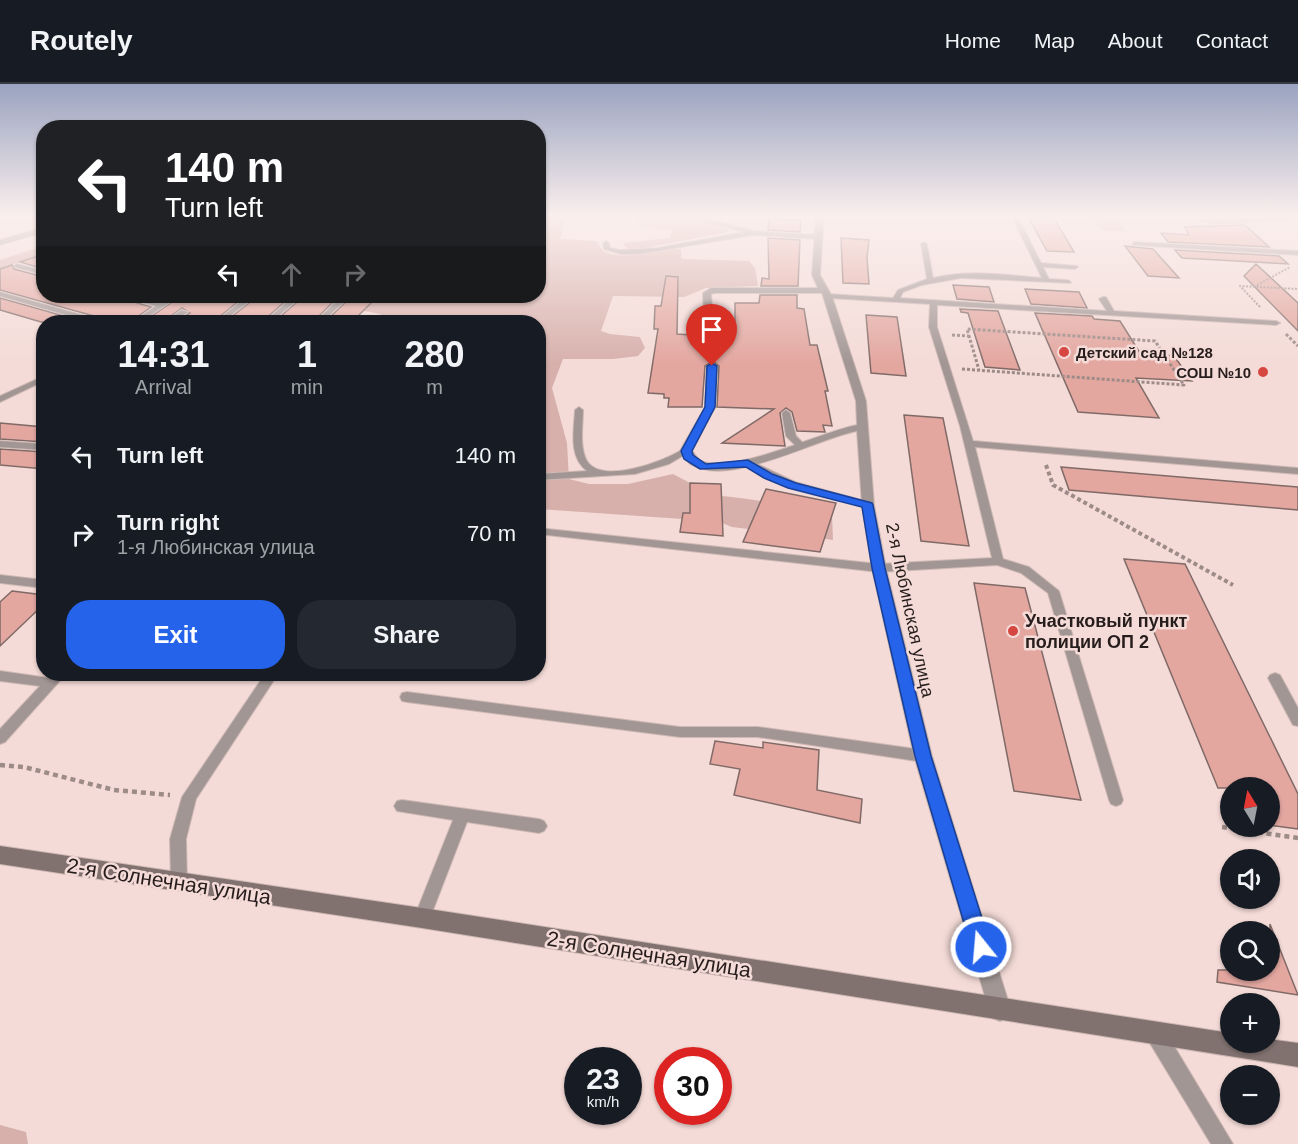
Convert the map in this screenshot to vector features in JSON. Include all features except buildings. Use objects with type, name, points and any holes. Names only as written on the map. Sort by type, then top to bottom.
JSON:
[{"type":"main road","name":"2-я Солнечная улица","points":[[0,855],[179,884],[422,918],[1298,1055]]},
{"type":"street","name":"2-я Любинская улица","points":[[816,264],[816,275],[826,294],[861,401],[868,505],[879,568],[923,756],[1000,1010]]},
{"type":"street","points":[[709,331],[707,292],[728,289],[826,294]]},
{"type":"street","points":[[712,366],[710,407],[686,451],[688,457],[704,467],[748,463],[771,458],[830,435],[862,428]]},
{"type":"lane","points":[[928,264],[930,279]]},
{"type":"lane","points":[[1047,281],[1039,265],[1075,267]]},
{"type":"lane","points":[[17,266],[36,271]]},
{"type":"lane","points":[[896,300],[900,291],[930,279],[950,276],[1068,282]]},
{"type":"lane","points":[[0,294],[73,315]]},
{"type":"lane","points":[[826,294],[1276,323]]},
{"type":"lane","points":[[1103,299],[1112,313]]},
{"type":"lane","points":[[934,302],[933,327],[970,444],[998,561]]},
{"type":"lane","points":[[154,303],[162,305]]},
{"type":"lane","points":[[147,315],[165,303]]},
{"type":"lane","points":[[227,315],[243,303]]},
{"type":"lane","points":[[275,315],[290,303]]},
{"type":"lane","points":[[326,315],[338,303]]},
{"type":"lane","points":[[179,315],[184,312]]},
{"type":"lane","points":[[0,399],[36,383]]},
{"type":"lane","points":[[579,410],[578,451],[586,467],[598,473]]},
{"type":"lane","points":[[786,413],[789,434],[792,440],[801,446]]},
{"type":"lane","points":[[0,444],[36,446]]},
{"type":"lane","points":[[970,444],[1298,471]]},
{"type":"lane","points":[[546,476],[634,472],[686,451]]},
{"type":"lane","points":[[656,465],[685,463],[704,467]]},
{"type":"lane","points":[[748,463],[768,476],[792,486],[868,505]]},
{"type":"lane","points":[[546,532],[879,568],[998,561],[1025,570],[1053,591],[1116,800]]},
{"type":"lane","points":[[0,579],[36,583]]},
{"type":"lane","points":[[0,676],[36,677]]},
{"type":"lane","points":[[1275,678],[1298,721]]},
{"type":"lane","points":[[0,738],[53,681]]},
{"type":"lane","points":[[179,884],[178,839],[189,797],[267,681]]},
{"type":"lane","points":[[406,698],[680,732],[758,732],[923,756]]},
{"type":"lane","points":[[402,806],[539,826]]},
{"type":"lane","points":[[422,918],[462,815]]},
{"type":"lane","points":[[1155,1033],[1223,1144]]},
{"type":"path","points":[[1253,287],[1291,266]]},
{"type":"path","points":[[1298,290],[1240,286],[1298,346]]},
{"type":"path","points":[[945,368],[1184,385],[1155,341],[967,329],[979,370]]},
{"type":"path","points":[[1040,450],[1053,485],[1233,585]]},
{"type":"path","points":[[0,765],[24,767],[114,790],[189,797]]},
{"type":"path","points":[[1280,835],[1298,838]]},
{"type":"shaded area","points":[[0,264],[13,264],[0,269]]},
{"type":"shaded area","points":[[546,264],[752,264],[755,268],[758,286],[706,288],[684,297],[613,296],[601,331],[640,337],[645,348],[638,356],[613,359],[563,359],[552,388],[567,443],[569,479],[589,484],[628,484],[673,474],[690,483],[690,494],[744,498],[832,515],[833,540],[732,527],[700,514],[683,513],[682,519],[546,509],[546,315],[381,315],[363,311],[371,303],[546,303]]},
{"type":"shaded area","points":[[0,1125],[26,1132],[28,1144],[0,1144]]},
{"type":"place","name":"Детский сад №128","points":[[1064,352]]},
{"type":"place","name":"СОШ №10","points":[[1263,372]]},
{"type":"place","name":"Участковый пункт полиции ОП 2","points":[[1013,631]]},
{"type":"route","points":[[712,366],[710,407],[686,451],[688,457],[704,467],[748,463],[768,476],[792,486],[868,505],[879,568],[923,756],[981,947]]}]
